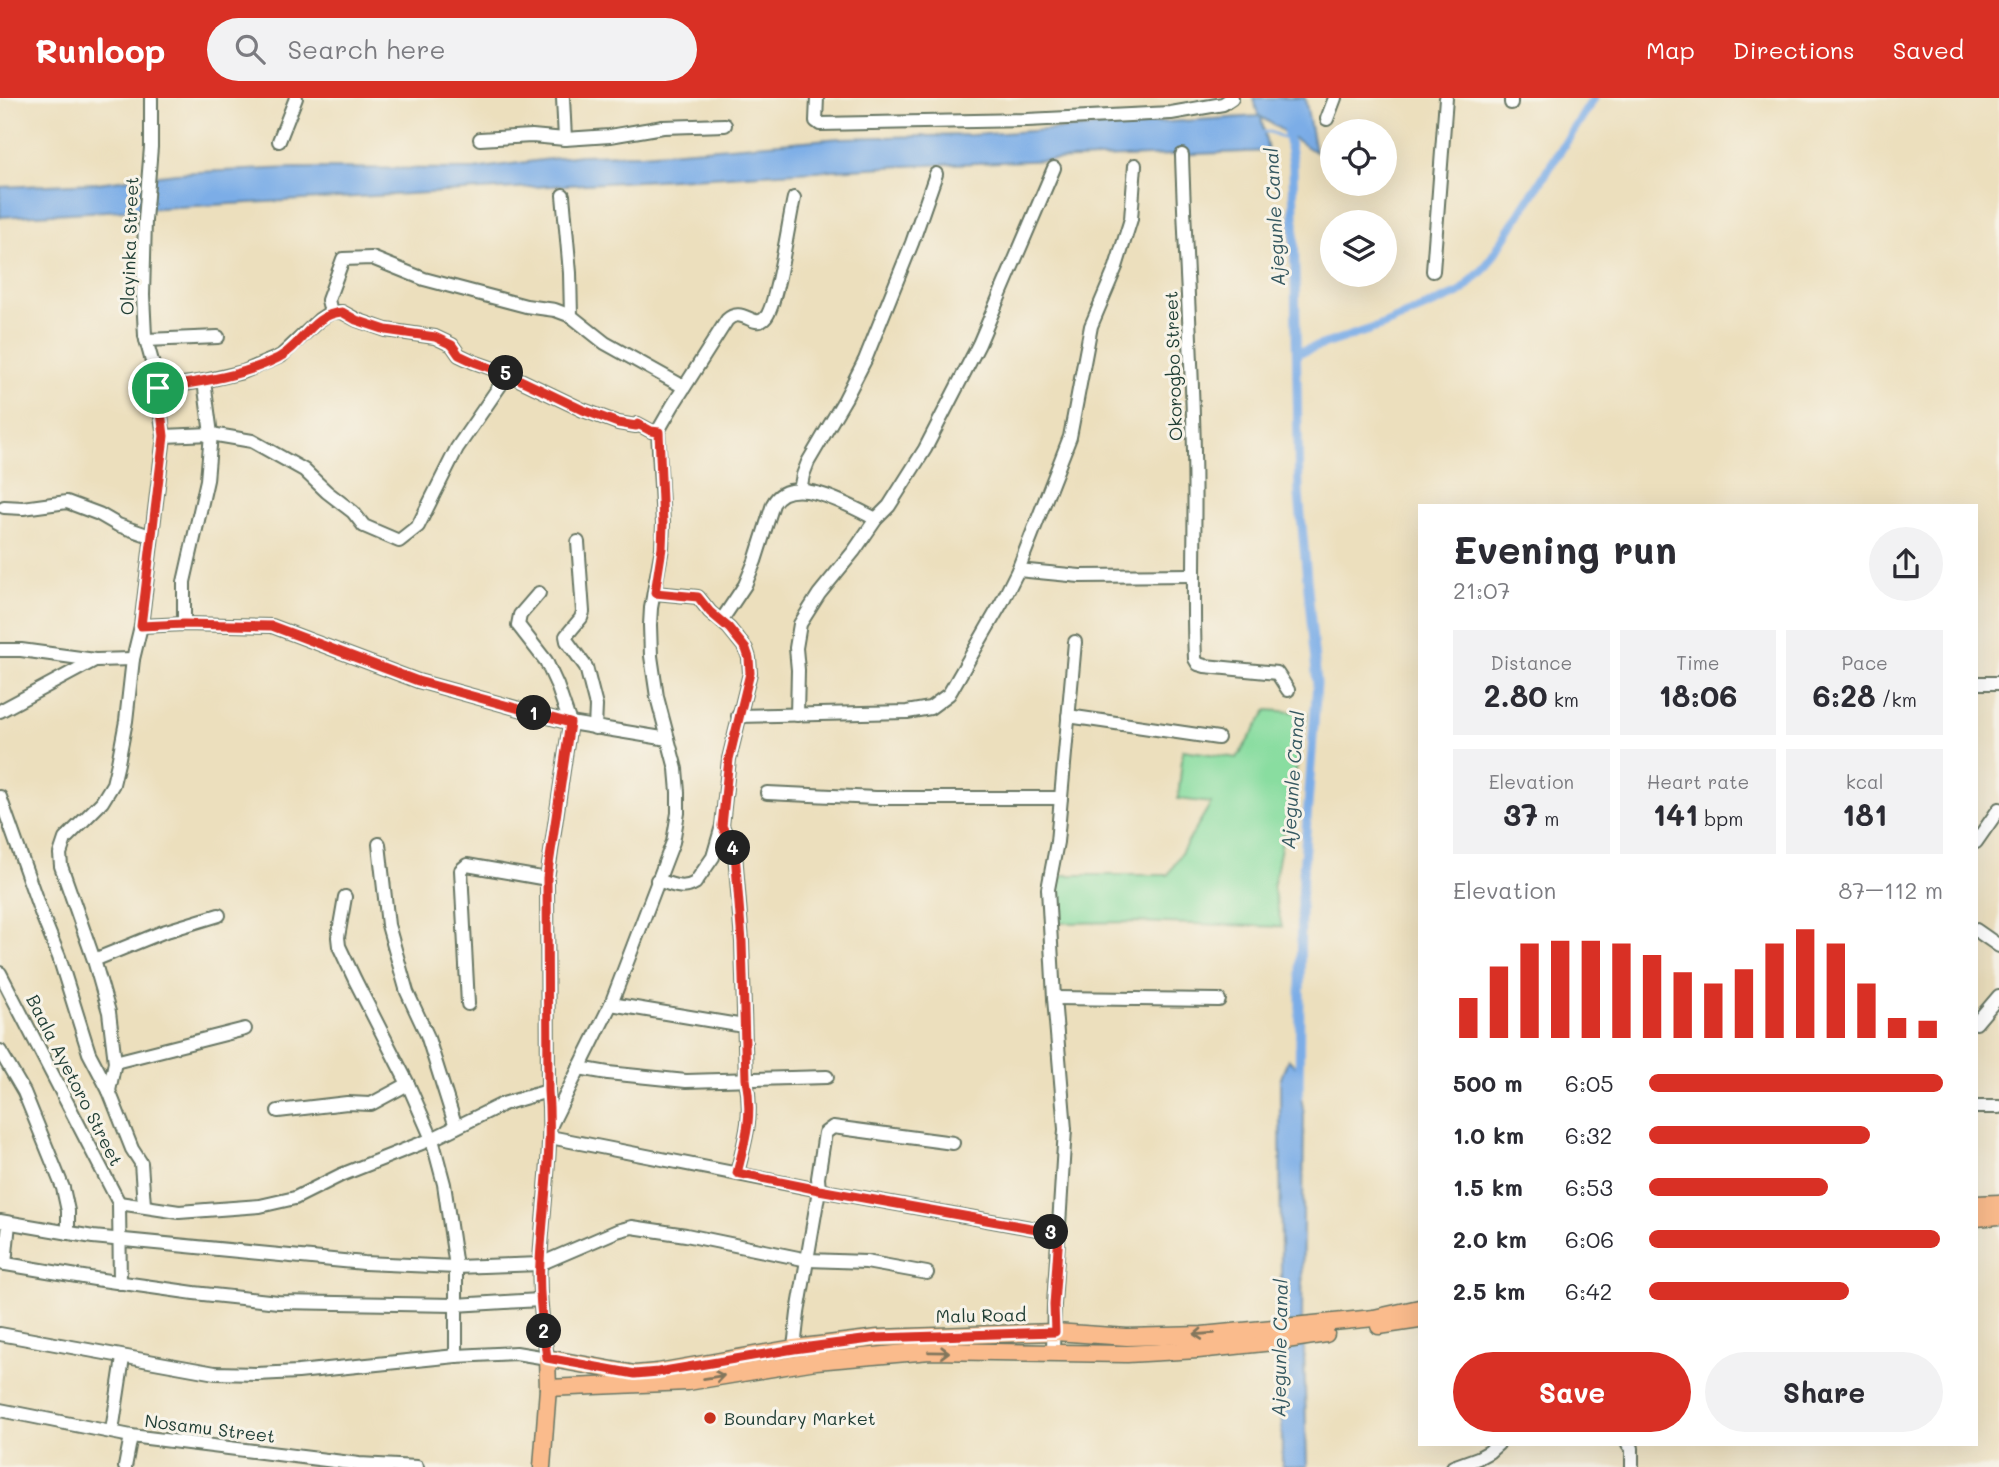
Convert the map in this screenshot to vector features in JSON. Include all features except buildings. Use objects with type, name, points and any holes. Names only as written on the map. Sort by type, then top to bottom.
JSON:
[{"type":"main road","points":[[1978,1204],[1999,1203]]},
{"type":"main road","points":[[1978,1217],[1999,1216]]},
{"type":"main road","name":"Malu Road","points":[[1312,1330],[1418,1308]]},
{"type":"main road","name":"Malu Road","points":[[543,1357],[635,1374],[794,1349],[816,1353],[1127,1354],[1198,1350],[1273,1335],[1418,1320]]},
{"type":"main road","name":"Malu Road","points":[[548,1388],[688,1382],[816,1353],[917,1336],[1055,1332],[1127,1337],[1273,1335]]},
{"type":"main road","points":[[542,1467],[548,1388],[543,1357]]},
{"type":"main road","points":[[564,1361],[560,1374],[565,1387]]},
{"type":"street","name":"Olayinka Street","points":[[94,960],[61,866],[60,854],[65,839],[102,803],[113,784],[126,721],[132,659],[141,626],[164,436],[158,388],[145,338],[143,295],[151,98]]},
{"type":"street","points":[[279,141],[296,98]]},
{"type":"street","points":[[563,98],[565,139]]},
{"type":"street","points":[[817,98],[816,121],[825,124],[1027,120],[1171,113],[1223,104],[1232,98]]},
{"type":"street","points":[[1327,119],[1335,98]]},
{"type":"street","points":[[1433,271],[1446,98]]},
{"type":"street","points":[[480,139],[532,136],[565,139],[610,136],[663,127],[725,125]]},
{"type":"street","name":"Okorogbo Street","points":[[1182,155],[1194,448],[1195,659],[1198,664],[1272,671],[1280,676],[1288,690]]},
{"type":"street","points":[[738,716],[907,712],[930,708],[949,694],[1018,570],[1070,437],[1091,326],[1116,267],[1131,219],[1135,165]]},
{"type":"street","points":[[797,715],[796,648],[800,624],[819,594],[889,506],[925,449],[979,344],[1054,167]]},
{"type":"street","points":[[800,490],[808,462],[865,360],[912,243],[936,174]]},
{"type":"street","points":[[563,195],[571,316]]},
{"type":"street","points":[[550,1131],[611,1004],[637,940],[673,842],[678,813],[676,769],[657,697],[651,656],[651,608],[662,548],[663,524],[659,432],[684,387],[732,315],[738,314],[755,321],[767,317],[794,198]]},
{"type":"street","points":[[331,313],[328,300],[343,259],[372,258],[424,279],[571,316],[605,343],[684,387]]},
{"type":"street","points":[[158,388],[243,372],[281,356],[319,320],[331,313],[342,312],[356,320],[386,330],[435,337],[452,345],[459,355],[508,374],[583,410],[618,423],[638,424],[659,432]]},
{"type":"street","points":[[145,338],[218,337]]},
{"type":"street","points":[[164,436],[211,434],[252,441],[304,470],[353,512],[364,526],[399,541],[418,526],[457,448],[508,374]]},
{"type":"street","points":[[184,624],[184,582],[207,480],[211,434],[204,381]]},
{"type":"street","points":[[721,621],[745,585],[776,497],[782,492],[800,490],[832,497],[876,519]]},
{"type":"street","points":[[4,507],[23,508],[67,502],[150,536]]},
{"type":"street","points":[[578,542],[583,615],[566,636],[586,667],[596,706],[596,728]]},
{"type":"street","points":[[1018,570],[1080,576],[1194,575]]},
{"type":"street","points":[[0,1334],[215,1373],[257,1374],[516,1353],[543,1357],[540,1264],[550,1131],[547,878],[570,723],[547,661],[518,625],[520,615],[539,593]]},
{"type":"street","points":[[655,593],[698,597],[746,649],[750,673],[729,759],[722,826],[713,857],[695,883],[685,888],[657,880]]},
{"type":"street","points":[[141,626],[272,626],[418,681],[570,723],[668,739]]},
{"type":"street","points":[[1053,1352],[1065,1129],[1048,889],[1057,842],[1075,642]]},
{"type":"street","points":[[0,650],[21,650],[95,660],[132,659]]},
{"type":"street","points":[[0,711],[95,660]]},
{"type":"street","points":[[1978,683],[1999,683]]},
{"type":"street","points":[[1068,716],[1218,738]]},
{"type":"street","points":[[768,793],[876,798],[1061,798]]},
{"type":"street","points":[[0,797],[40,910],[60,957],[89,1053],[110,1091],[132,1149],[141,1163],[144,1205]]},
{"type":"street","points":[[1978,839],[1999,809]]},
{"type":"street","points":[[722,826],[735,853],[742,942],[746,1079],[750,1100],[750,1118],[737,1173]]},
{"type":"street","points":[[379,844],[388,925],[407,992],[427,1035],[456,1127]]},
{"type":"street","points":[[468,1003],[461,870],[467,865],[547,878]]},
{"type":"street","points":[[345,897],[338,937],[340,946],[408,1084],[432,1139],[444,1184],[456,1266],[456,1356]]},
{"type":"street","points":[[110,1091],[116,1062],[109,1012],[94,960],[163,932],[219,915]]},
{"type":"street","points":[[1978,931],[1999,946]]},
{"type":"street","name":"Baala Ayetoro Street","points":[[0,973],[120,1203]]},
{"type":"street","points":[[1978,1021],[1999,996]]},
{"type":"street","points":[[1054,998],[1219,1000]]},
{"type":"street","points":[[611,1004],[744,1026]]},
{"type":"street","points":[[116,1062],[245,1029]]},
{"type":"street","points":[[0,1051],[24,1092],[64,1188],[68,1233]]},
{"type":"street","points":[[579,1068],[686,1081],[827,1077]]},
{"type":"street","points":[[278,1111],[334,1104],[371,1104],[408,1084]]},
{"type":"street","points":[[121,1283],[120,1203],[179,1212],[227,1209],[295,1198],[341,1175],[432,1139],[503,1104],[548,1091]]},
{"type":"street","points":[[1978,1107],[1999,1107]]},
{"type":"street","points":[[794,1349],[819,1190],[818,1178],[825,1133],[833,1127],[953,1143]]},
{"type":"street","points":[[550,1131],[819,1190],[1059,1233]]},
{"type":"street","points":[[540,1300],[455,1304],[278,1302],[121,1283],[3,1263],[5,1222],[93,1237],[364,1263],[456,1266],[540,1264],[632,1227],[808,1260],[866,1262],[927,1273]]},
{"type":"street","points":[[112,1431],[123,1358]]},
{"type":"street","name":"Nosamu Street","points":[[0,1410],[131,1436],[359,1464],[417,1467]]},
{"type":"street","points":[[125,1467],[131,1436]]},
{"type":"street","points":[[1453,1467],[1478,1458],[1494,1446]]},
{"type":"street","points":[[1630,1446],[1632,1467]]},
{"type":"green space","points":[[1267,710],[1307,713],[1273,888],[1282,927],[1136,922],[1057,923],[1059,875],[1168,875],[1211,803],[1178,799],[1183,750],[1237,758]]},
{"type":"water","points":[[1253,98],[1305,98],[1315,152],[1261,117],[1268,151],[904,166],[0,217],[0,187],[97,183],[176,173],[294,168],[474,169],[581,155],[642,154],[841,138],[972,135],[1259,116]]},
{"type":"water","points":[[1288,1059],[1296,1067],[1304,1114],[1302,1319],[1307,1467],[1282,1467],[1280,1081]]},
{"type":"waterway","points":[[1297,353],[1378,327],[1459,293],[1485,268],[1594,98]]},
{"type":"waterway","name":"Ajegunle Canal","points":[[1286,124],[1293,164],[1299,495],[1317,683],[1301,900],[1299,1095]]},
{"type":"waterway","points":[[1261,132],[1270,132],[1289,140]]},
{"type":"place","name":"Boundary Market","points":[[710,1418]]},
{"type":"route","points":[[342,312],[356,320],[386,330],[435,337],[452,345],[459,355],[508,374],[583,410],[618,423],[638,424],[659,432],[663,524],[655,593],[698,597],[710,612],[729,628],[746,649],[749,658],[750,673],[729,759],[722,826],[735,853],[742,942],[746,1079],[750,1100],[747,1137],[737,1173],[1059,1233],[1055,1332],[878,1338],[635,1374],[547,1358],[540,1300],[540,1264],[551,1126],[548,1091],[547,878],[570,723],[418,681],[272,626],[141,626],[164,436],[158,388],[243,372],[281,356],[319,320],[331,313],[342,312]]}]
